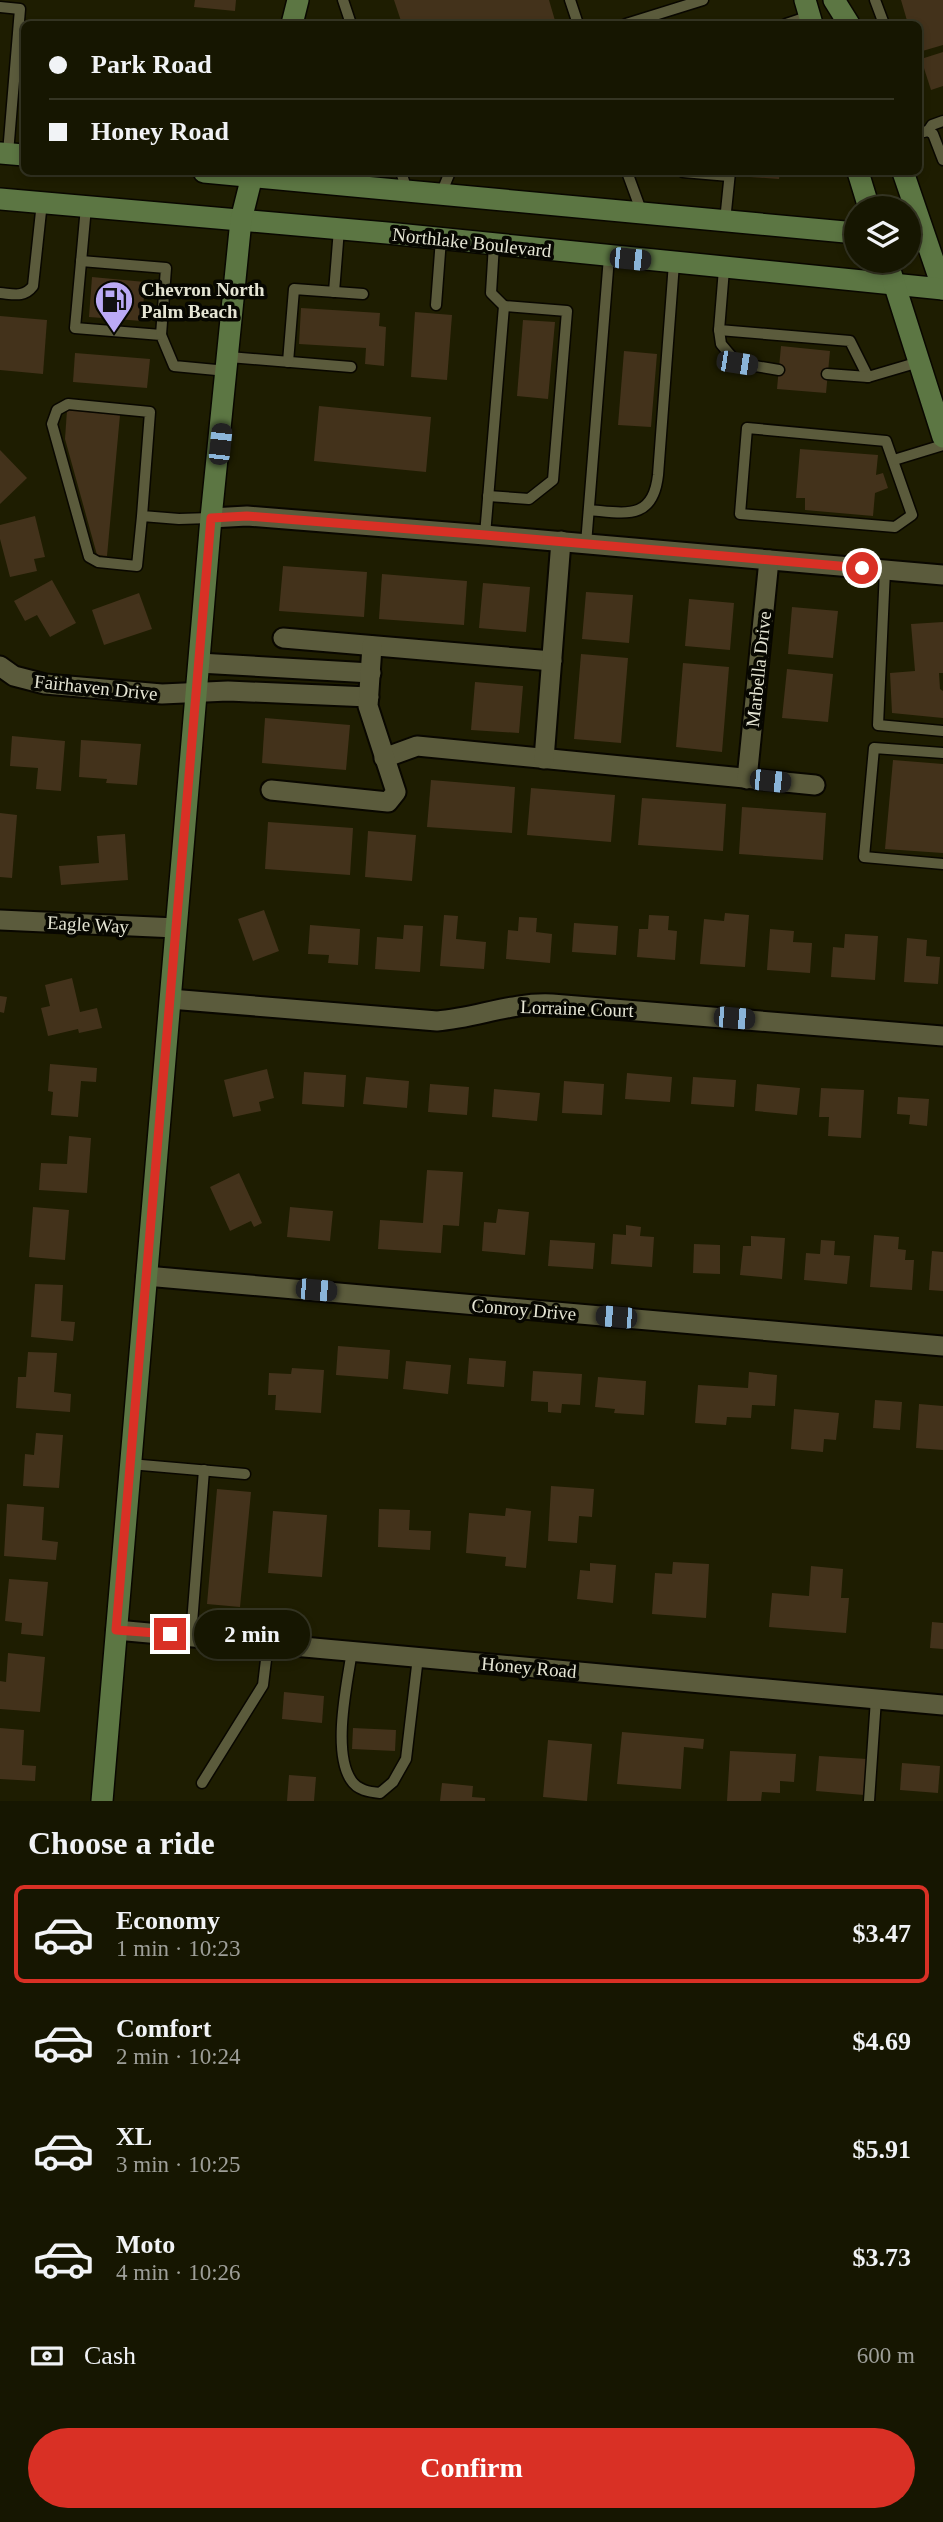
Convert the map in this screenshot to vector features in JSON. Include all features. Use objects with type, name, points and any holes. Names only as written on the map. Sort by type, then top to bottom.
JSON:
[{"type":"main road","points":[[293,21],[298,0]]},
{"type":"main road","points":[[834,0],[847,21]]},
{"type":"main road","points":[[849,0],[855,21]]},
{"type":"main road","points":[[102,1801],[211,518],[241,220],[253,175]]},
{"type":"main road","points":[[275,175],[404,181],[441,194],[844,232]]},
{"type":"main road","points":[[859,175],[865,196]]},
{"type":"main road","points":[[904,175],[943,289]]},
{"type":"main road","name":"Northlake Boulevard","points":[[0,199],[339,229],[943,289]]},
{"type":"main road","points":[[891,273],[943,437]]},
{"type":"street","points":[[211,518],[247,516],[943,575]]},
{"type":"street","points":[[544,759],[561,541]]},
{"type":"street","name":"Marbella Drive","points":[[747,779],[769,560]]},
{"type":"street","points":[[283,638],[552,660]]},
{"type":"street","points":[[271,790],[388,802],[396,792],[368,706],[372,646]]},
{"type":"street","points":[[200,663],[370,673]]},
{"type":"street","name":"Fairhaven Drive","points":[[0,667],[14,676],[45,684],[162,694],[196,692]]},
{"type":"street","points":[[196,692],[369,696]]},
{"type":"street","points":[[384,758],[417,746],[815,785]]},
{"type":"street","name":"Eagle Way","points":[[0,920],[176,928]]},
{"type":"street","name":"Lorraine Court","points":[[170,999],[437,1021],[471,1017],[518,1004],[552,1003],[943,1036]]},
{"type":"street","name":"Conroy Drive","points":[[146,1276],[943,1346]]},
{"type":"street","name":"Honey Road","points":[[116,1630],[943,1705]]},
{"type":"lane","points":[[343,0],[350,21]]},
{"type":"lane","points":[[570,0],[577,21]]},
{"type":"lane","points":[[636,21],[704,0]]},
{"type":"lane","points":[[876,0],[883,21]]},
{"type":"lane","points":[[0,7],[20,9],[5,106],[11,154]]},
{"type":"lane","points":[[793,21],[809,14]]},
{"type":"lane","points":[[923,132],[943,121]]},
{"type":"lane","points":[[923,132],[933,134],[943,160]]},
{"type":"lane","points":[[441,194],[449,175]]},
{"type":"lane","points":[[628,175],[642,213]]},
{"type":"lane","points":[[725,221],[729,175]]},
{"type":"lane","points":[[0,293],[21,295],[29,292],[33,286],[42,202]]},
{"type":"lane","points":[[86,206],[75,328],[160,335]]},
{"type":"lane","points":[[334,292],[339,229]]},
{"type":"lane","points":[[436,305],[441,239]]},
{"type":"lane","points":[[488,496],[530,499],[553,480],[567,311],[504,306],[491,293],[494,244]]},
{"type":"lane","points":[[586,544],[609,257]]},
{"type":"lane","points":[[81,261],[166,268],[160,335],[174,366],[288,362],[351,367]]},
{"type":"lane","points":[[589,510],[620,513],[646,507],[653,499],[674,263]]},
{"type":"lane","points":[[724,269],[719,330],[721,344],[737,363],[779,370]]},
{"type":"lane","points":[[288,362],[294,289],[363,294]]},
{"type":"lane","points":[[485,535],[504,306]]},
{"type":"lane","points":[[719,330],[849,341],[868,377]]},
{"type":"lane","points":[[827,374],[868,377],[919,362]]},
{"type":"lane","points":[[68,404],[150,412],[142,516],[137,566],[98,562],[89,557],[52,424],[57,410],[68,404]]},
{"type":"lane","points":[[747,428],[886,441],[894,460],[912,515],[895,527],[740,514],[747,428]]},
{"type":"lane","points":[[894,460],[943,444]]},
{"type":"lane","points":[[142,516],[211,518]]},
{"type":"lane","points":[[884,570],[878,724],[943,731]]},
{"type":"lane","points":[[943,754],[874,748],[864,857],[943,864]]},
{"type":"lane","points":[[130,1464],[245,1474]]},
{"type":"lane","points":[[191,1636],[204,1470]]},
{"type":"lane","points":[[202,1783],[263,1685],[268,1643]]},
{"type":"lane","points":[[352,1651],[340,1732],[346,1765],[351,1781],[365,1791],[380,1793],[393,1782],[406,1759],[418,1657]]},
{"type":"lane","points":[[869,1801],[876,1699]]},
{"type":"building","points":[[195,0],[236,0],[235,11],[194,7]]},
{"type":"building","points":[[394,0],[549,0],[555,21],[401,21]]},
{"type":"building","points":[[901,0],[943,0],[943,45],[922,51],[922,21],[907,21]]},
{"type":"building","points":[[943,52],[943,86],[931,90],[922,59]]},
{"type":"building","points":[[750,175],[780,175],[779,179]]},
{"type":"building","points":[[92,277],[145,282],[142,321],[89,317]]},
{"type":"building","points":[[301,308],[380,313],[379,326],[386,327],[384,366],[365,364],[366,348],[299,344]]},
{"type":"building","points":[[415,312],[452,315],[447,380],[411,377]]},
{"type":"building","points":[[0,316],[47,320],[43,374],[0,370]]},
{"type":"building","points":[[523,320],[555,322],[548,399],[517,396]]},
{"type":"building","points":[[781,346],[830,351],[826,393],[777,389]]},
{"type":"building","points":[[624,351],[657,354],[651,427],[618,425]]},
{"type":"building","points":[[75,353],[150,359],[147,388],[73,382]]},
{"type":"building","points":[[319,406],[431,417],[426,472],[314,461]]},
{"type":"building","points":[[67,410],[120,415],[107,556],[97,555],[65,439]]},
{"type":"building","points":[[800,449],[878,455],[876,475],[883,473],[888,488],[875,493],[873,516],[805,510],[805,498],[796,498]]},
{"type":"building","points":[[0,450],[27,478],[0,504]]},
{"type":"building","points":[[35,516],[45,557],[34,559],[37,571],[10,577],[0,539],[0,525]]},
{"type":"building","points":[[283,566],[367,572],[364,617],[279,611]]},
{"type":"building","points":[[382,574],[467,581],[464,625],[379,619]]},
{"type":"building","points":[[52,580],[76,623],[50,637],[37,615],[25,621],[14,601]]},
{"type":"building","points":[[483,583],[530,587],[526,632],[479,628]]},
{"type":"building","points":[[586,592],[633,595],[629,643],[582,639]]},
{"type":"building","points":[[139,593],[152,629],[104,645],[92,610]]},
{"type":"building","points":[[689,599],[734,603],[730,650],[685,646]]},
{"type":"building","points":[[792,607],[838,611],[833,658],[788,654]]},
{"type":"building","points":[[943,622],[943,673],[939,673],[940,689],[943,691],[943,718],[892,713],[890,673],[915,671],[911,624]]},
{"type":"building","points":[[581,654],[628,658],[621,743],[574,739]]},
{"type":"building","points":[[683,663],[729,667],[722,752],[676,747]]},
{"type":"building","points":[[787,669],[833,674],[828,722],[782,718]]},
{"type":"building","points":[[475,682],[523,686],[519,733],[471,730]]},
{"type":"building","points":[[265,718],[350,725],[346,770],[262,763]]},
{"type":"building","points":[[12,736],[65,741],[61,791],[36,789],[38,768],[10,766]]},
{"type":"building","points":[[81,740],[141,744],[137,785],[106,783],[107,779],[79,777]]},
{"type":"building","points":[[893,760],[943,764],[943,853],[885,849]]},
{"type":"building","points":[[431,780],[515,787],[512,833],[427,827]]},
{"type":"building","points":[[531,788],[615,795],[611,842],[527,835]]},
{"type":"building","points":[[642,798],[726,804],[723,851],[638,845]]},
{"type":"building","points":[[742,807],[826,813],[823,860],[739,854]]},
{"type":"building","points":[[0,813],[17,815],[12,878],[0,877]]},
{"type":"building","points":[[268,822],[353,828],[350,875],[265,869]]},
{"type":"building","points":[[368,831],[416,835],[412,881],[365,877]]},
{"type":"building","points":[[125,834],[128,880],[61,885],[59,866],[99,863],[97,836]]},
{"type":"building","points":[[264,910],[279,951],[253,961],[238,919]]},
{"type":"building","points":[[725,913],[749,915],[745,967],[700,964],[704,919],[724,921]]},
{"type":"building","points":[[444,915],[458,916],[456,939],[486,942],[484,969],[440,966]]},
{"type":"building","points":[[649,915],[669,916],[668,930],[677,931],[675,960],[637,957],[639,929],[648,929]]},
{"type":"building","points":[[519,917],[537,918],[536,932],[552,934],[550,963],[506,959],[508,930],[518,931]]},
{"type":"building","points":[[574,923],[618,926],[616,955],[572,952]]},
{"type":"building","points":[[310,925],[360,929],[358,965],[328,963],[329,955],[308,954]]},
{"type":"building","points":[[404,925],[423,926],[420,972],[375,969],[377,937],[403,939]]},
{"type":"building","points":[[770,929],[794,931],[793,942],[812,943],[810,973],[767,970]]},
{"type":"building","points":[[845,934],[878,936],[875,980],[831,977],[833,947],[844,948]]},
{"type":"building","points":[[907,938],[927,940],[926,956],[940,957],[938,984],[904,982]]},
{"type":"building","points":[[72,978],[80,1012],[97,1008],[102,1028],[79,1033],[78,1029],[48,1036],[41,1008],[50,1006],[45,985]]},
{"type":"building","points":[[0,996],[7,997],[4,1013],[0,1012]]},
{"type":"building","points":[[50,1064],[97,1068],[96,1082],[81,1081],[78,1117],[51,1115],[53,1092],[48,1091]]},
{"type":"building","points":[[267,1069],[274,1098],[259,1102],[261,1111],[233,1117],[224,1080]]},
{"type":"building","points":[[304,1072],[346,1075],[344,1107],[302,1104]]},
{"type":"building","points":[[627,1073],[672,1077],[670,1102],[625,1099]]},
{"type":"building","points":[[366,1077],[409,1081],[407,1108],[363,1104]]},
{"type":"building","points":[[693,1077],[736,1080],[734,1107],[691,1104]]},
{"type":"building","points":[[564,1081],[604,1084],[602,1115],[562,1113]]},
{"type":"building","points":[[430,1084],[469,1087],[467,1115],[428,1112]]},
{"type":"building","points":[[757,1084],[800,1088],[797,1115],[755,1111]]},
{"type":"building","points":[[821,1088],[864,1090],[861,1138],[828,1136],[829,1117],[819,1117]]},
{"type":"building","points":[[494,1089],[540,1093],[537,1121],[492,1117]]},
{"type":"building","points":[[898,1097],[929,1099],[927,1126],[909,1124],[910,1115],[897,1114]]},
{"type":"building","points":[[69,1136],[91,1138],[87,1193],[39,1190],[41,1163],[67,1164]]},
{"type":"building","points":[[427,1170],[463,1172],[459,1226],[443,1225],[441,1253],[378,1249],[380,1220],[423,1223]]},
{"type":"building","points":[[239,1173],[262,1223],[254,1227],[251,1221],[230,1231],[210,1187]]},
{"type":"building","points":[[33,1207],[69,1210],[65,1260],[29,1257]]},
{"type":"building","points":[[290,1207],[333,1211],[330,1241],[287,1237]]},
{"type":"building","points":[[498,1209],[529,1212],[525,1255],[482,1251],[484,1222],[496,1223]]},
{"type":"building","points":[[626,1225],[641,1227],[640,1236],[654,1237],[652,1267],[611,1264],[613,1234],[626,1235]]},
{"type":"building","points":[[874,1235],[899,1237],[898,1249],[906,1250],[905,1260],[914,1260],[912,1290],[870,1287]]},
{"type":"building","points":[[751,1236],[785,1238],[782,1279],[740,1275],[743,1246],[751,1246]]},
{"type":"building","points":[[550,1240],[595,1243],[593,1269],[548,1266]]},
{"type":"building","points":[[821,1240],[835,1241],[834,1255],[850,1256],[847,1284],[804,1280],[806,1253],[820,1254]]},
{"type":"building","points":[[694,1244],[720,1245],[720,1274],[693,1273]]},
{"type":"building","points":[[932,1251],[943,1252],[943,1291],[929,1290]]},
{"type":"building","points":[[35,1284],[63,1285],[61,1321],[75,1322],[73,1341],[31,1337]]},
{"type":"building","points":[[338,1346],[390,1350],[388,1379],[336,1375]]},
{"type":"building","points":[[28,1352],[57,1353],[54,1392],[71,1394],[70,1412],[16,1408],[18,1377],[26,1377]]},
{"type":"building","points":[[469,1358],[506,1361],[504,1387],[467,1384]]},
{"type":"building","points":[[406,1361],[451,1365],[448,1394],[403,1389]]},
{"type":"building","points":[[292,1368],[324,1370],[321,1413],[275,1410],[276,1395],[268,1395],[269,1373],[291,1374]]},
{"type":"building","points":[[533,1371],[582,1374],[580,1405],[562,1404],[561,1413],[548,1412],[548,1402],[531,1401]]},
{"type":"building","points":[[749,1372],[777,1375],[775,1406],[752,1405],[751,1418],[727,1417],[726,1425],[695,1423],[698,1385],[748,1388]]},
{"type":"building","points":[[598,1377],[646,1381],[644,1415],[614,1413],[615,1409],[595,1407]]},
{"type":"building","points":[[875,1400],[902,1402],[900,1430],[873,1428]]},
{"type":"building","points":[[919,1404],[943,1406],[943,1450],[916,1448]]},
{"type":"building","points":[[794,1409],[839,1413],[836,1440],[824,1439],[823,1452],[791,1449]]},
{"type":"building","points":[[36,1433],[63,1435],[59,1488],[23,1486],[25,1454],[34,1455]]},
{"type":"building","points":[[551,1486],[594,1489],[592,1517],[579,1516],[577,1543],[548,1541]]},
{"type":"building","points":[[217,1489],[251,1492],[240,1607],[207,1604]]},
{"type":"building","points":[[7,1504],[44,1507],[42,1540],[58,1542],[56,1560],[4,1556]]},
{"type":"building","points":[[506,1508],[531,1511],[526,1568],[505,1566],[506,1557],[466,1553],[469,1513],[505,1516]]},
{"type":"building","points":[[379,1509],[410,1510],[409,1530],[431,1531],[430,1550],[378,1547]]},
{"type":"building","points":[[273,1511],[327,1515],[322,1577],[268,1573]]},
{"type":"building","points":[[673,1562],[709,1564],[706,1618],[652,1614],[655,1573],[672,1574]]},
{"type":"building","points":[[590,1563],[616,1565],[613,1603],[577,1599],[580,1570],[590,1571]]},
{"type":"building","points":[[811,1566],[843,1569],[841,1598],[849,1598],[846,1633],[769,1627],[772,1593],[809,1596]]},
{"type":"building","points":[[9,1579],[48,1582],[43,1636],[21,1634],[22,1623],[5,1621]]},
{"type":"building","points":[[932,1622],[943,1623],[943,1649],[930,1648]]},
{"type":"building","points":[[8,1653],[45,1657],[40,1712],[0,1709],[0,1681],[6,1682]]},
{"type":"building","points":[[284,1692],[324,1696],[322,1723],[282,1719]]},
{"type":"building","points":[[0,1728],[24,1730],[22,1765],[36,1766],[35,1781],[0,1779]]},
{"type":"building","points":[[353,1728],[396,1730],[395,1751],[352,1749]]},
{"type":"building","points":[[622,1732],[704,1739],[703,1749],[684,1747],[681,1789],[617,1784]]},
{"type":"building","points":[[548,1740],[592,1744],[587,1801],[543,1797]]},
{"type":"building","points":[[730,1751],[796,1754],[794,1782],[780,1781],[780,1793],[762,1792],[761,1801],[727,1801]]},
{"type":"building","points":[[819,1756],[867,1759],[864,1795],[816,1791]]},
{"type":"building","points":[[902,1763],[940,1766],[938,1793],[900,1790]]},
{"type":"building","points":[[289,1775],[316,1777],[314,1801],[287,1801]]},
{"type":"building","points":[[442,1783],[473,1786],[472,1797],[485,1798],[485,1801],[440,1801]]},
{"type":"place","name":"Chevron North Palm Beach","points":[[114,334]]},
{"type":"route","points":[[170,1634],[116,1630],[211,518],[247,516],[862,568]]}]
